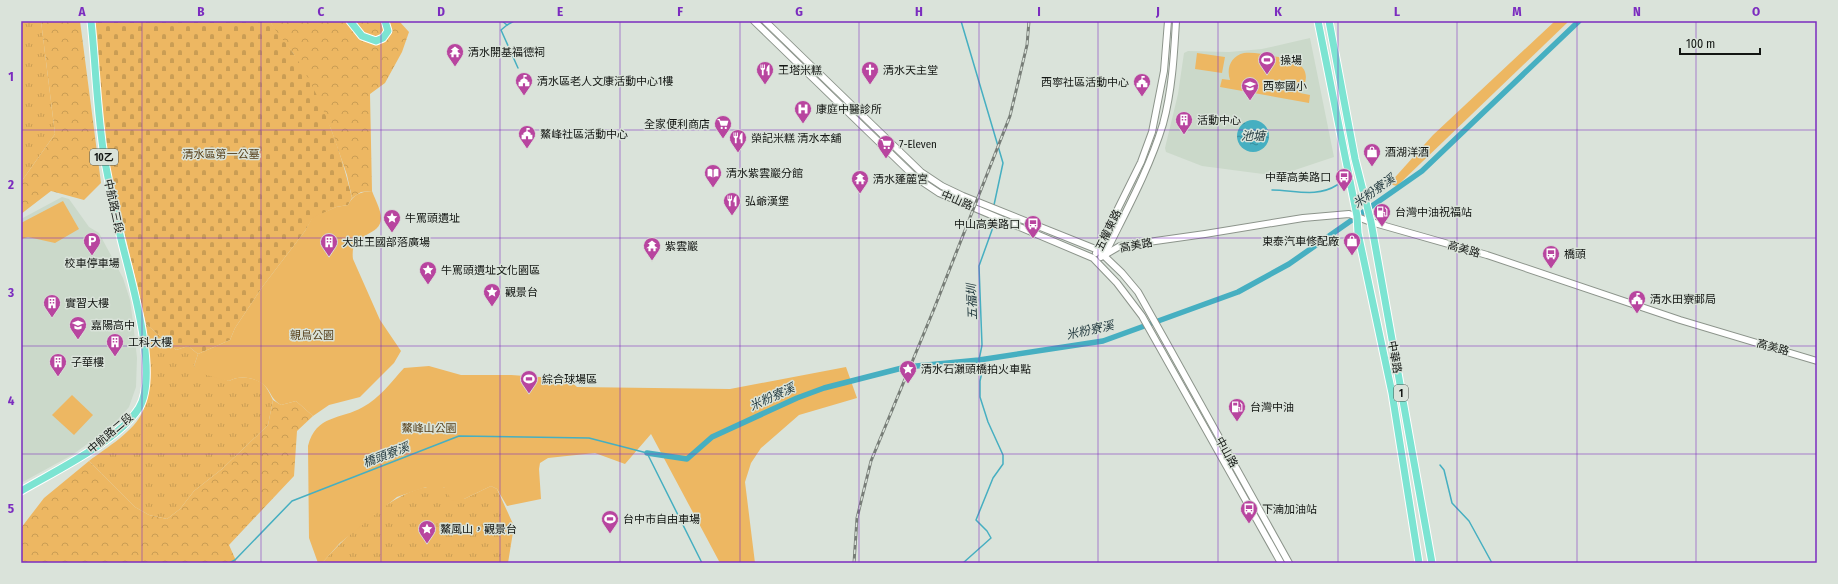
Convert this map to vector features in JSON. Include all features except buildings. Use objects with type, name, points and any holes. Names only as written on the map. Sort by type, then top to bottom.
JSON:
[{"type":"main road","name":"中航路三段","points":[[91,21],[105,161],[121,238],[140,317]]},
{"type":"main road","points":[[350,21],[362,36],[376,41],[383,38],[388,31],[385,21]]},
{"type":"main road","name":"1","points":[[1318,21],[1357,216]]},
{"type":"main road","name":"1","points":[[1329,21],[1355,159],[1371,222]]},
{"type":"main road","name":"中華路","points":[[1357,216],[1358,233],[1392,393],[1419,563]]},
{"type":"main road","name":"中華路","points":[[1371,222],[1432,563]]},
{"type":"main road","name":"中航路二段","points":[[21,491],[82,456],[105,440],[132,416],[139,406],[143,397],[146,379],[144,342],[140,317]]},
{"type":"street","name":"中山路","points":[[754,21],[915,177],[938,193],[1093,258],[1117,283],[1142,316],[1281,563]]},
{"type":"street","name":"中山路","points":[[765,21],[894,147],[926,176],[963,196],[1098,250],[1122,273],[1138,292],[1151,313],[1289,563]]},
{"type":"street","name":"五權東路","points":[[1093,258],[1141,162],[1152,132],[1164,71],[1168,21]]},
{"type":"street","name":"五權東路","points":[[1093,258],[1104,256],[1153,154],[1163,124],[1171,88],[1176,21]]},
{"type":"street","name":"高美路","points":[[1104,256],[1120,246],[1303,218],[1349,214],[1371,222],[1487,255],[1647,309],[1817,360]]},
{"type":"street","points":[[1211,438],[1217,434]]},
{"type":"shaded area","name":"西寧國小","points":[[1310,38],[1334,157],[1295,170],[1276,174],[1263,174],[1202,166],[1166,152],[1165,148],[1178,94],[1184,53],[1188,51],[1229,52],[1262,49]]},
{"type":"shaded area","name":"嘉陽高中","points":[[62,197],[69,199],[89,227],[99,233],[123,278],[130,300],[133,322],[137,358],[136,387],[129,407],[111,427],[72,455],[21,483],[21,219]]},
{"type":"green space","points":[[21,21],[41,21],[55,134],[21,182]]},
{"type":"green space","points":[[41,21],[80,21],[101,183],[84,200],[51,191],[21,214],[21,182],[55,134]]},
{"type":"green space","name":"清水區第一公墓","points":[[90,21],[270,21],[303,69],[321,105],[336,142],[352,198],[348,205],[336,207],[312,219],[305,231],[263,286],[235,328],[230,340],[198,354],[188,346],[176,350],[146,324],[102,137]]},
{"type":"green space","points":[[270,21],[399,21],[409,32],[402,52],[385,83],[370,94],[372,191],[361,192],[352,198],[347,175],[331,129],[293,53],[275,31]]},
{"type":"green space","points":[[1555,21],[1569,21],[1397,186],[1389,184],[1433,135]]},
{"type":"green space","points":[[1197,53],[1225,57],[1222,73],[1195,69]]},
{"type":"green space","points":[[1244,53],[1258,53],[1280,57],[1295,62],[1301,66],[1306,76],[1305,84],[1300,93],[1310,95],[1309,103],[1220,87],[1222,79],[1230,80],[1229,67],[1233,60]]},
{"type":"green space","name":"親鳥公園","points":[[372,191],[380,212],[380,224],[376,229],[360,239],[356,244],[353,250],[353,259],[380,320],[401,351],[394,363],[360,397],[329,405],[313,416],[296,401],[281,405],[273,398],[265,386],[257,381],[247,378],[238,378],[229,381],[206,375],[194,366],[198,354],[230,340],[235,328],[263,286],[305,231],[312,218],[336,207],[348,205],[358,194]]},
{"type":"green space","points":[[63,201],[79,229],[55,243],[28,237],[21,239],[21,223]]},
{"type":"green space","points":[[146,324],[176,350],[188,346],[198,354],[194,366],[229,381],[238,378],[253,379],[265,386],[273,400],[268,425],[222,469],[194,491],[180,509],[167,519],[149,515],[135,507],[89,461],[112,445],[127,432],[139,419],[143,411],[146,402],[149,380]]},
{"type":"green space","name":"鰲峰山公園","points":[[429,366],[461,375],[511,375],[568,379],[577,387],[730,389],[846,367],[857,398],[799,415],[761,448],[751,463],[745,482],[755,563],[720,563],[651,434],[625,464],[595,453],[548,458],[540,463],[541,499],[507,506],[497,489],[491,486],[464,499],[452,501],[444,487],[426,487],[397,497],[340,543],[322,563],[318,563],[309,538],[308,446],[312,436],[317,428],[330,419],[355,411],[369,404],[404,368]]},
{"type":"green space","points":[[72,395],[93,415],[74,435],[52,415]]},
{"type":"green space","points":[[273,400],[281,405],[296,401],[313,416],[297,431],[294,476],[229,545],[237,563],[21,563],[21,528],[44,498],[89,461],[135,507],[149,515],[167,519],[180,509],[194,491],[222,469],[268,425]]},
{"type":"green space","points":[[491,486],[497,489],[514,526],[508,563],[322,563],[361,525],[377,512],[394,500],[411,492],[428,487],[443,487],[451,490],[464,499]]},
{"type":"water","name":"池塘","points":[[1250,120],[1256,120],[1266,127],[1269,136],[1268,142],[1262,149],[1256,152],[1250,152],[1240,145],[1237,139],[1237,133],[1244,123]]},
{"type":"waterway","points":[[502,21],[507,25],[514,21]]},
{"type":"waterway","name":"五福圳","points":[[961,21],[1003,163],[994,205]]},
{"type":"waterway","name":"米粉寮溪","points":[[647,453],[687,459],[712,437],[797,398],[824,388],[906,367],[979,360],[1103,341],[1238,292],[1289,264],[1422,171],[1579,21]]},
{"type":"waterway","points":[[507,25],[501,30],[518,68]]},
{"type":"waterway","points":[[1272,190],[1313,192],[1329,189],[1337,185]]},
{"type":"waterway","name":"五福圳","points":[[963,563],[991,538],[987,531],[976,520],[993,478],[1003,464],[1003,455],[988,422],[980,397],[980,381],[982,372],[979,360],[982,345],[979,266],[992,230],[993,217]]},
{"type":"waterway","name":"橋頭寮溪","points":[[229,563],[235,560],[292,501],[459,436],[589,438],[647,453],[702,563]]},
{"type":"waterway","points":[[1440,465],[1444,470],[1452,503],[1469,521],[1492,563]]},
{"type":"railway","points":[[854,563],[857,518],[871,461],[934,309],[1010,116],[1027,45],[1029,21]]},
{"type":"place","name":"清水開基福德祠","points":[[455,67]]},
{"type":"place","name":"操場","points":[[1267,75]]},
{"type":"place","name":"王塔米糕","points":[[765,85]]},
{"type":"place","name":"清水天主堂","points":[[870,85]]},
{"type":"place","name":"清水區老人文康活動中心1樓","points":[[524,96]]},
{"type":"place","name":"西寧社區活動中心","points":[[1142,97]]},
{"type":"place","name":"西寧國小","points":[[1250,101]]},
{"type":"place","name":"康庭中醫診所","points":[[803,124]]},
{"type":"place","name":"活動中心","points":[[1184,135]]},
{"type":"place","name":"全家便利商店","points":[[723,139]]},
{"type":"place","name":"鰲峰社區活動中心","points":[[527,149]]},
{"type":"place","name":"榮記米糕 清水本舖","points":[[738,153]]},
{"type":"place","name":"7-Eleven","points":[[886,159]]},
{"type":"place","name":"酒湖洋酒","points":[[1372,167]]},
{"type":"place","name":"清水紫雲巖分館","points":[[713,188]]},
{"type":"place","name":"中華高美路口","points":[[1344,192]]},
{"type":"place","name":"清水蓬麓宮","points":[[860,194]]},
{"type":"place","name":"弘爺漢堡","points":[[732,216]]},
{"type":"place","name":"台灣中油祝福站","points":[[1382,227]]},
{"type":"place","name":"牛罵頭遺址","points":[[392,233]]},
{"type":"place","name":"中山高美路口","points":[[1033,239]]},
{"type":"place","name":"校車停車場","points":[[92,256]]},
{"type":"place","name":"東泰汽車修配廠","points":[[1352,256]]},
{"type":"place","name":"大肚王國部落廣場","points":[[329,257]]},
{"type":"place","name":"紫雲巖","points":[[652,261]]},
{"type":"place","name":"橋頭","points":[[1551,269]]},
{"type":"place","name":"牛罵頭遺址文化園區","points":[[428,285]]},
{"type":"place","name":"觀景台","points":[[492,307]]},
{"type":"place","name":"清水田寮郵局","points":[[1637,314]]},
{"type":"place","name":"實習大樓","points":[[52,318]]},
{"type":"place","name":"嘉陽高中","points":[[78,340]]},
{"type":"place","name":"工科大樓","points":[[115,357]]},
{"type":"place","name":"子華樓","points":[[58,377]]},
{"type":"place","name":"清水石瀨頭橋拍火車點","points":[[908,384]]},
{"type":"place","name":"綜合球場區","points":[[529,394]]},
{"type":"place","name":"台灣中油","points":[[1237,422]]},
{"type":"place","name":"下湳加油站","points":[[1249,524]]},
{"type":"place","name":"台中市自由車場","points":[[610,534]]},
{"type":"place","name":"鰲風山，觀景台","points":[[427,544]]}]
